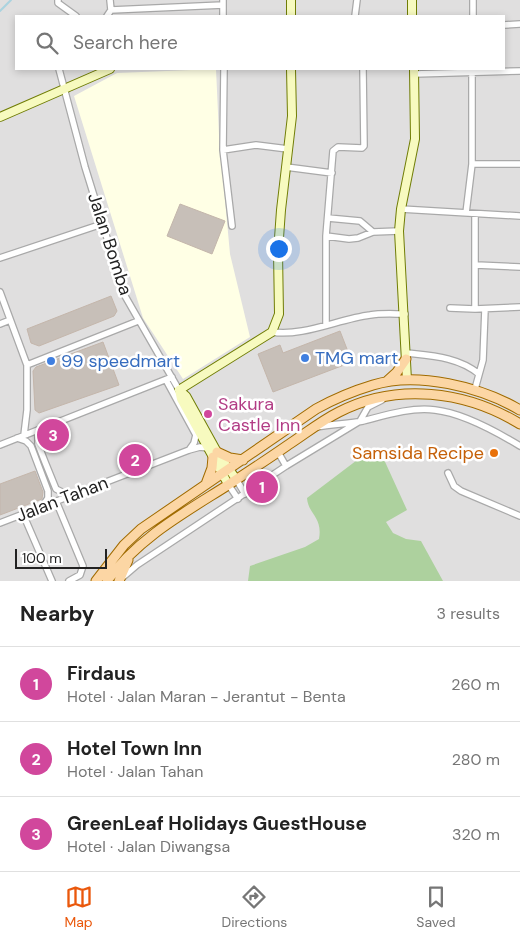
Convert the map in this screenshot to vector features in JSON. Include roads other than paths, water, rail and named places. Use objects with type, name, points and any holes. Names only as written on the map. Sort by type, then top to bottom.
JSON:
[{"type":"main road","points":[[291,0],[291,15]]},
{"type":"main road","points":[[412,0],[412,15]]},
{"type":"main road","points":[[179,390],[272,332],[279,314],[278,252],[292,116],[291,70]]},
{"type":"main road","points":[[414,71],[415,139],[401,209],[399,231],[405,314],[407,380],[408,386],[412,389],[441,391],[449,396]]},
{"type":"main road","points":[[0,116],[64,89],[93,72]]},
{"type":"main road","points":[[385,382],[397,372],[406,356]]},
{"type":"main road","points":[[96,581],[124,545],[141,529],[316,409],[334,400],[373,385],[407,380],[475,389],[520,410]]},
{"type":"main road","name":"Jalan Bomba","points":[[179,390],[181,399],[208,448],[215,454]]},
{"type":"main road","name":"Jalan Bomba","points":[[179,390],[186,396],[215,454],[232,482]]},
{"type":"main road","points":[[107,581],[147,539],[186,511],[339,412],[360,404],[408,394],[449,396],[478,403],[502,413],[520,424]]},
{"type":"main road","points":[[206,484],[215,454],[243,460]]},
{"type":"main road","points":[[120,581],[130,555]]},
{"type":"street","points":[[58,0],[58,3],[75,15]]},
{"type":"street","points":[[108,15],[111,10],[110,0]]},
{"type":"street","points":[[166,0],[170,8]]},
{"type":"street","points":[[355,15],[357,0]]},
{"type":"street","points":[[473,0],[473,15]]},
{"type":"street","points":[[111,10],[170,8],[223,3]]},
{"type":"street","points":[[505,25],[520,24]]},
{"type":"street","name":"Jalan Bomba","points":[[59,70],[102,224],[125,296],[169,379],[179,390]]},
{"type":"street","points":[[224,70],[223,150],[232,226]]},
{"type":"street","points":[[326,324],[326,236],[333,151],[341,146],[362,148],[365,143],[363,70]]},
{"type":"street","points":[[414,71],[520,71]]},
{"type":"street","points":[[466,214],[472,164],[472,71]]},
{"type":"street","points":[[223,150],[256,145],[288,149]]},
{"type":"street","points":[[472,164],[520,164]]},
{"type":"street","points":[[286,166],[332,173]]},
{"type":"street","points":[[401,209],[520,216]]},
{"type":"street","points":[[474,214],[475,309]]},
{"type":"street","points":[[328,218],[360,221],[373,232]]},
{"type":"street","points":[[0,258],[102,224]]},
{"type":"street","points":[[326,236],[349,239],[358,238],[373,232],[399,231]]},
{"type":"street","points":[[476,265],[520,267]]},
{"type":"street","points":[[0,292],[27,365],[24,435]]},
{"type":"street","points":[[450,308],[520,307]]},
{"type":"street","points":[[475,389],[483,360],[485,309]]},
{"type":"street","points":[[272,332],[284,334],[297,332],[371,314],[405,314]]},
{"type":"street","points":[[0,324],[10,320]]},
{"type":"street","points":[[27,365],[138,321]]},
{"type":"street","points":[[406,356],[437,356],[456,360],[479,374]]},
{"type":"street","points":[[0,445],[169,379],[196,435],[194,443],[189,450]]},
{"type":"street","points":[[120,581],[137,564],[286,466],[360,421],[368,407],[388,397]]},
{"type":"street","points":[[26,410],[33,432]]},
{"type":"street","points":[[314,428],[360,421],[410,410],[435,410],[459,416],[520,446]]},
{"type":"street","points":[[42,428],[38,437],[38,444],[45,462],[56,488],[70,496]]},
{"type":"street","points":[[17,438],[26,441],[31,446],[45,483],[48,498],[42,507]]},
{"type":"street","name":"Jalan Tahan","points":[[0,523],[189,450],[200,447],[208,448]]},
{"type":"street","points":[[278,452],[286,466]]},
{"type":"street","points":[[448,473],[454,486],[461,491],[520,516]]},
{"type":"street","points":[[232,482],[245,494]]},
{"type":"street","points":[[232,482],[238,499]]},
{"type":"street","points":[[56,501],[83,566],[80,575],[69,581]]},
{"type":"street","points":[[23,514],[52,581]]},
{"type":"waterway","points":[[0,11],[11,0]]},
{"type":"place","name":"TMG mart","points":[[305,358]]},
{"type":"place","name":"99 speedmart","points":[[51,361]]},
{"type":"place","name":"Sakura Castle Inn","points":[[208,414]]},
{"type":"place","name":"GreenLeaf Holidays GuestHouse","points":[[53,435]]},
{"type":"place","name":"Samsida Recipe","points":[[494,453]]},
{"type":"place","name":"Hotel Town Inn","points":[[135,460]]},
{"type":"place","name":"Firdaus","points":[[262,487]]}]
